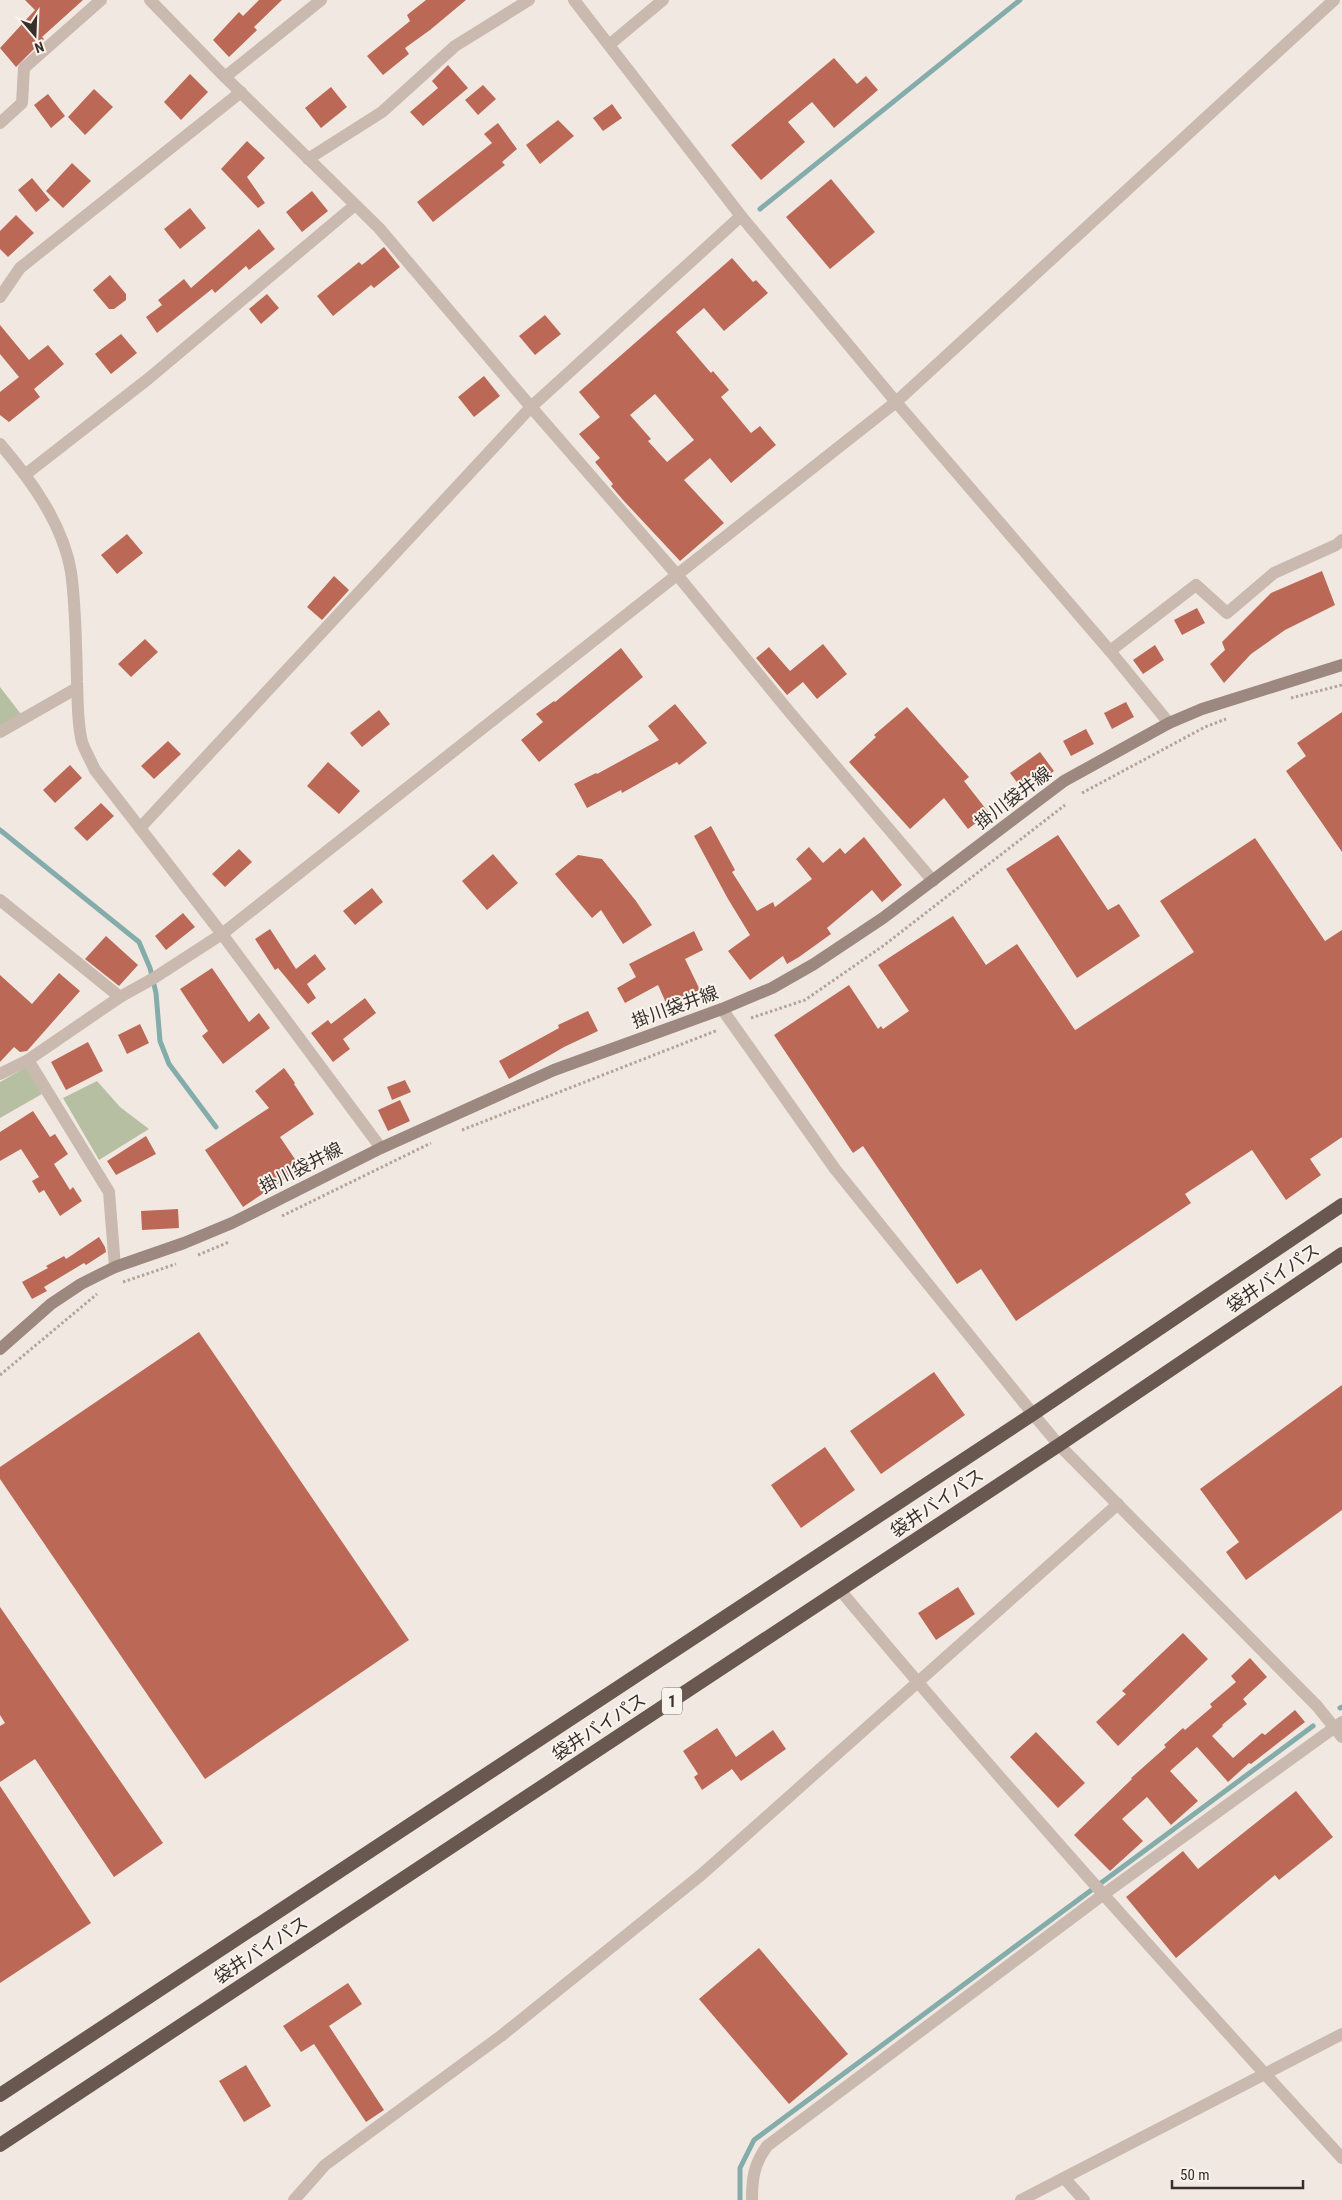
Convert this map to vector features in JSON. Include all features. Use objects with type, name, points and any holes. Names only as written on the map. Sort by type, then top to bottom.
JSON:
[{"type":"highway","name":"袋井バイパス","points":[[0,2095],[1032,1414],[1342,1205]]},
{"type":"highway","name":"袋井バイパス","points":[[0,2145],[1059,1445],[1342,1254]]},
{"type":"main road","name":"掛川袋井線","points":[[0,1349],[51,1304],[81,1284],[115,1267],[184,1243],[232,1223],[381,1148],[554,1070],[722,1009],[772,988],[814,964],[883,918],[1064,781],[1169,724],[1202,709],[1342,666]]},
{"type":"street","points":[[0,123],[22,103],[24,68],[100,0]]},
{"type":"street","points":[[150,0],[224,77],[379,228],[678,576],[792,715],[933,881]]},
{"type":"street","points":[[224,77],[320,0]]},
{"type":"street","points":[[308,159],[382,112],[455,46],[529,0]]},
{"type":"street","points":[[574,0],[741,216],[896,402],[1110,651],[1169,724]]},
{"type":"street","points":[[609,45],[663,0]]},
{"type":"street","points":[[0,1074],[28,1060],[120,997],[154,978],[222,934],[678,576],[896,402],[1334,0]]},
{"type":"street","points":[[0,297],[20,268],[241,92]]},
{"type":"street","points":[[26,474],[148,379],[355,204]]},
{"type":"street","points":[[140,828],[531,407],[741,216]]},
{"type":"street","points":[[0,444],[26,474],[44,502],[58,530],[71,570],[75,610],[78,718],[83,744],[95,770],[222,934],[381,1148]]},
{"type":"street","points":[[1110,651],[1196,585],[1228,613],[1274,573],[1342,540]]},
{"type":"street","points":[[0,732],[77,688]]},
{"type":"street","points":[[0,900],[120,997]]},
{"type":"street","points":[[722,1009],[835,1169],[1032,1414],[1059,1445],[1339,1728],[1100,1889],[767,2146],[758,2158],[752,2175],[752,2200]]},
{"type":"street","points":[[28,1060],[110,1192],[115,1267]]},
{"type":"street","points":[[294,2200],[325,2165],[501,2036],[701,1874],[1118,1504]]},
{"type":"street","points":[[840,1590],[917,1682],[1342,2158]]},
{"type":"street","points":[[1021,2200],[1342,2034]]},
{"type":"street","points":[[1064,2178],[1084,2200]]},
{"type":"path","points":[[1289,699],[1342,685]]},
{"type":"path","points":[[1082,793],[1205,727],[1232,716]]},
{"type":"path","points":[[751,1018],[805,1000],[883,946],[1066,805]]},
{"type":"path","points":[[458,1131],[718,1030]]},
{"type":"path","points":[[279,1218],[433,1143]]},
{"type":"path","points":[[191,1258],[235,1240]]},
{"type":"path","points":[[115,1284],[139,1278],[182,1261]]},
{"type":"path","points":[[0,1375],[100,1292]]},
{"type":"green space","points":[[0,687],[24,718],[0,728]]},
{"type":"green space","points":[[26,1067],[42,1094],[0,1118],[0,1082]]},
{"type":"green space","points":[[97,1081],[120,1107],[149,1129],[99,1160],[63,1098]]},
{"type":"building","points":[[25,0],[83,0],[42,37],[44,39],[16,67],[0,48],[35,10]]},
{"type":"building","points":[[259,0],[282,0],[254,27],[257,30],[229,57],[213,40],[239,12],[243,16]]},
{"type":"building","points":[[426,0],[466,0],[405,48],[409,54],[383,75],[367,56],[410,21],[407,15]]},
{"type":"building","points":[[834,58],[857,84],[866,76],[878,90],[834,128],[812,102],[788,122],[805,142],[761,180],[731,145]]},
{"type":"building","points":[[448,65],[468,88],[423,126],[410,112],[438,88],[432,81]]},
{"type":"building","points":[[190,74],[208,92],[181,120],[164,102]]},
{"type":"building","points":[[483,85],[496,99],[478,115],[465,100]]},
{"type":"building","points":[[331,87],[347,107],[321,128],[305,108]]},
{"type":"building","points":[[94,89],[113,107],[85,135],[68,117]]},
{"type":"building","points":[[48,94],[65,116],[51,128],[34,105]]},
{"type":"building","points":[[612,104],[622,118],[603,131],[593,118]]},
{"type":"building","points":[[558,120],[574,136],[540,164],[526,145]]},
{"type":"building","points":[[498,123],[517,149],[502,162],[505,165],[433,222],[417,202],[492,143],[484,134]]},
{"type":"building","points":[[247,141],[265,158],[247,177],[265,203],[258,208],[221,169]]},
{"type":"building","points":[[72,163],[91,181],[63,208],[46,191]]},
{"type":"building","points":[[32,178],[50,200],[36,212],[18,190]]},
{"type":"building","points":[[831,179],[875,232],[830,269],[786,217]]},
{"type":"building","points":[[312,191],[328,211],[302,232],[286,212]]},
{"type":"building","points":[[190,208],[206,228],[180,249],[164,229]]},
{"type":"building","points":[[16,215],[34,233],[8,257],[0,249],[0,231]]},
{"type":"building","points":[[259,229],[275,249],[249,270],[246,266],[215,293],[212,289],[157,333],[146,317],[162,305],[158,300],[184,279],[191,288]]},
{"type":"building","points":[[384,247],[400,267],[374,288],[371,285],[333,316],[317,296],[359,262],[362,265]]},
{"type":"building","points":[[732,258],[753,282],[756,280],[768,293],[724,331],[704,308],[676,332],[711,373],[713,371],[729,390],[721,397],[751,433],[760,426],[776,445],[731,483],[710,458],[684,480],[724,523],[680,561],[623,500],[595,462],[600,458],[579,434],[600,417],[579,392]],"holes":[[[655,394],[694,440],[667,462],[648,441],[651,439],[630,415]]]},
{"type":"building","points":[[110,275],[126,294],[126,300],[114,309],[109,309],[93,290]]},
{"type":"building","points":[[267,294],[279,308],[261,324],[249,309]]},
{"type":"building","points":[[545,315],[561,334],[535,355],[519,336]]},
{"type":"building","points":[[0,325],[29,360],[48,345],[64,364],[34,389],[40,397],[9,422],[0,415],[0,392],[19,377],[0,354]]},
{"type":"building","points":[[121,334],[137,353],[111,374],[95,354]]},
{"type":"building","points":[[484,376],[500,396],[474,417],[458,397]]},
{"type":"building","points":[[127,534],[143,553],[117,574],[101,555]]},
{"type":"building","points":[[1322,571],[1335,605],[1285,630],[1251,654],[1224,683],[1210,664],[1225,650],[1222,642],[1271,593]]},
{"type":"building","points":[[334,576],[349,590],[322,620],[307,607]]},
{"type":"building","points":[[1197,608],[1205,623],[1182,635],[1174,620]]},
{"type":"building","points":[[145,639],[158,652],[131,677],[118,664]]},
{"type":"building","points":[[823,644],[847,674],[817,699],[803,682],[787,695],[756,658],[769,647],[790,671]]},
{"type":"building","points":[[1155,645],[1164,660],[1143,674],[1133,660]]},
{"type":"building","points":[[621,648],[643,677],[539,762],[521,740],[543,722],[536,714],[555,702]]},
{"type":"building","points":[[1126,702],[1134,717],[1112,729],[1104,713]]},
{"type":"building","points":[[675,704],[707,743],[679,765],[677,762],[622,793],[621,790],[587,808],[574,784],[597,774],[659,740],[648,726]]},
{"type":"building","points":[[907,707],[969,777],[964,781],[989,813],[968,829],[944,798],[910,829],[849,762],[876,737],[874,735]]},
{"type":"building","points":[[379,710],[390,724],[362,747],[350,733]]},
{"type":"building","points":[[1342,712],[1342,852],[1286,771],[1306,756],[1297,743]]},
{"type":"building","points":[[1086,729],[1094,744],[1071,756],[1063,741]]},
{"type":"building","points":[[168,741],[181,754],[154,779],[141,766]]},
{"type":"building","points":[[1040,752],[1054,771],[1024,792],[1010,773]]},
{"type":"building","points":[[328,762],[360,791],[339,814],[307,786]]},
{"type":"building","points":[[70,765],[82,778],[55,803],[43,790]]},
{"type":"building","points":[[101,803],[114,816],[87,841],[74,828]]},
{"type":"building","points":[[711,826],[735,870],[732,872],[757,911],[773,902],[775,907],[812,879],[796,859],[809,847],[823,863],[840,848],[845,854],[864,837],[902,885],[882,902],[872,890],[827,928],[831,934],[787,964],[783,956],[750,980],[728,951],[750,935],[694,836]]},
{"type":"building","points":[[1058,835],[1108,910],[1119,904],[1140,936],[1077,978],[1006,869]]},
{"type":"building","points":[[1255,838],[1325,941],[1342,930],[1342,1137],[1310,1159],[1321,1175],[1286,1200],[1252,1150],[1185,1194],[1191,1203],[1016,1321],[981,1269],[957,1284],[863,1146],[853,1153],[774,1035],[849,985],[878,1029],[881,1026],[883,1029],[909,1011],[878,965],[953,916],[986,965],[1017,944],[1075,1030],[1194,952],[1160,901]]},
{"type":"building","points":[[239,849],[252,862],[225,887],[212,874]]},
{"type":"building","points":[[493,854],[518,883],[487,910],[462,881]]},
{"type":"building","points":[[578,855],[602,859],[636,901],[652,925],[623,944],[601,910],[592,918],[555,874]]},
{"type":"building","points":[[372,888],[383,902],[355,925],[343,911]]},
{"type":"building","points":[[183,913],[195,927],[166,950],[155,936]]},
{"type":"building","points":[[270,929],[296,969],[315,954],[326,969],[307,984],[316,998],[308,1004],[278,968],[275,970],[255,939]]},
{"type":"building","points":[[694,931],[703,950],[685,959],[700,990],[667,1005],[658,985],[625,1003],[617,988],[636,977],[629,964]]},
{"type":"building","points":[[106,936],[138,965],[119,986],[85,959]]},
{"type":"building","points":[[212,968],[249,1022],[259,1013],[270,1028],[223,1064],[202,1036],[208,1031],[180,989]]},
{"type":"building","points":[[59,973],[80,991],[27,1051],[20,1052],[14,1047],[0,1062],[0,975],[32,1004]]},
{"type":"building","points":[[365,998],[376,1013],[343,1039],[350,1049],[333,1062],[311,1033],[328,1020],[331,1024]]},
{"type":"building","points":[[588,1011],[598,1031],[564,1047],[509,1079],[499,1061],[559,1028],[558,1025]]},
{"type":"building","points":[[140,1024],[149,1043],[127,1054],[118,1035]]},
{"type":"building","points":[[88,1042],[103,1071],[66,1090],[51,1062]]},
{"type":"building","points":[[284,1068],[314,1114],[280,1137],[301,1168],[243,1207],[205,1150],[269,1108],[255,1091]]},
{"type":"building","points":[[405,1080],[411,1092],[392,1100],[387,1087]]},
{"type":"building","points":[[400,1100],[410,1121],[388,1131],[378,1110]]},
{"type":"building","points":[[33,1111],[50,1137],[55,1134],[68,1154],[54,1164],[70,1190],[73,1187],[82,1201],[60,1216],[44,1190],[39,1193],[32,1181],[39,1177],[21,1149],[0,1161],[0,1132]]},
{"type":"building","points":[[146,1136],[156,1154],[116,1175],[107,1161]]},
{"type":"building","points":[[178,1209],[179,1228],[142,1230],[141,1211]]},
{"type":"building","points":[[99,1237],[106,1252],[44,1287],[47,1291],[32,1299],[22,1282],[48,1268],[46,1266],[64,1256],[66,1259]]},
{"type":"building","points":[[199,1332],[409,1640],[205,1779],[0,1479],[0,1467]]},
{"type":"building","points":[[934,1372],[965,1415],[881,1474],[850,1431]]},
{"type":"building","points":[[1342,1385],[1342,1510],[1246,1580],[1226,1552],[1239,1542],[1200,1489]]},
{"type":"building","points":[[825,1447],[855,1490],[801,1528],[771,1485]]},
{"type":"building","points":[[958,1587],[975,1614],[936,1640],[918,1613]]},
{"type":"building","points":[[0,1607],[163,1843],[114,1877],[35,1759],[0,1782],[0,1726],[5,1723],[0,1715]]},
{"type":"building","points":[[1183,1633],[1208,1659],[1118,1746],[1096,1722],[1126,1694],[1122,1691]]},
{"type":"building","points":[[1250,1658],[1267,1677],[1243,1699],[1247,1704],[1212,1736],[1233,1758],[1262,1733],[1265,1735],[1295,1710],[1305,1722],[1251,1764],[1249,1763],[1228,1782],[1197,1747],[1170,1771],[1198,1801],[1171,1825],[1147,1797],[1122,1819],[1143,1841],[1110,1871],[1074,1835],[1131,1778],[1166,1747],[1164,1745],[1183,1728],[1185,1730],[1212,1707],[1210,1704],[1236,1682],[1231,1676]]},
{"type":"building","points":[[717,1728],[736,1757],[773,1730],[786,1749],[741,1781],[732,1769],[702,1790],[694,1777],[698,1774],[683,1751]]},
{"type":"building","points":[[1036,1732],[1085,1783],[1058,1808],[1010,1757]]},
{"type":"building","points":[[0,1786],[91,1923],[0,1983]]},
{"type":"building","points":[[1296,1791],[1333,1837],[1279,1880],[1275,1875],[1176,1958],[1126,1897],[1183,1851],[1198,1869]]},
{"type":"building","points":[[759,1948],[848,2054],[789,2104],[699,1999]]},
{"type":"building","points":[[348,1983],[362,2004],[329,2026],[384,2110],[366,2122],[314,2044],[301,2052],[283,2026]]},
{"type":"building","points":[[246,2065],[271,2106],[244,2122],[219,2081]]},
{"type":"waterway","points":[[760,209],[1020,0]]},
{"type":"waterway","points":[[0,830],[139,942],[150,968],[156,993],[160,1041],[169,1064],[216,1127]]},
{"type":"waterway","points":[[740,2200],[740,2168],[754,2140],[1313,1726]]}]
